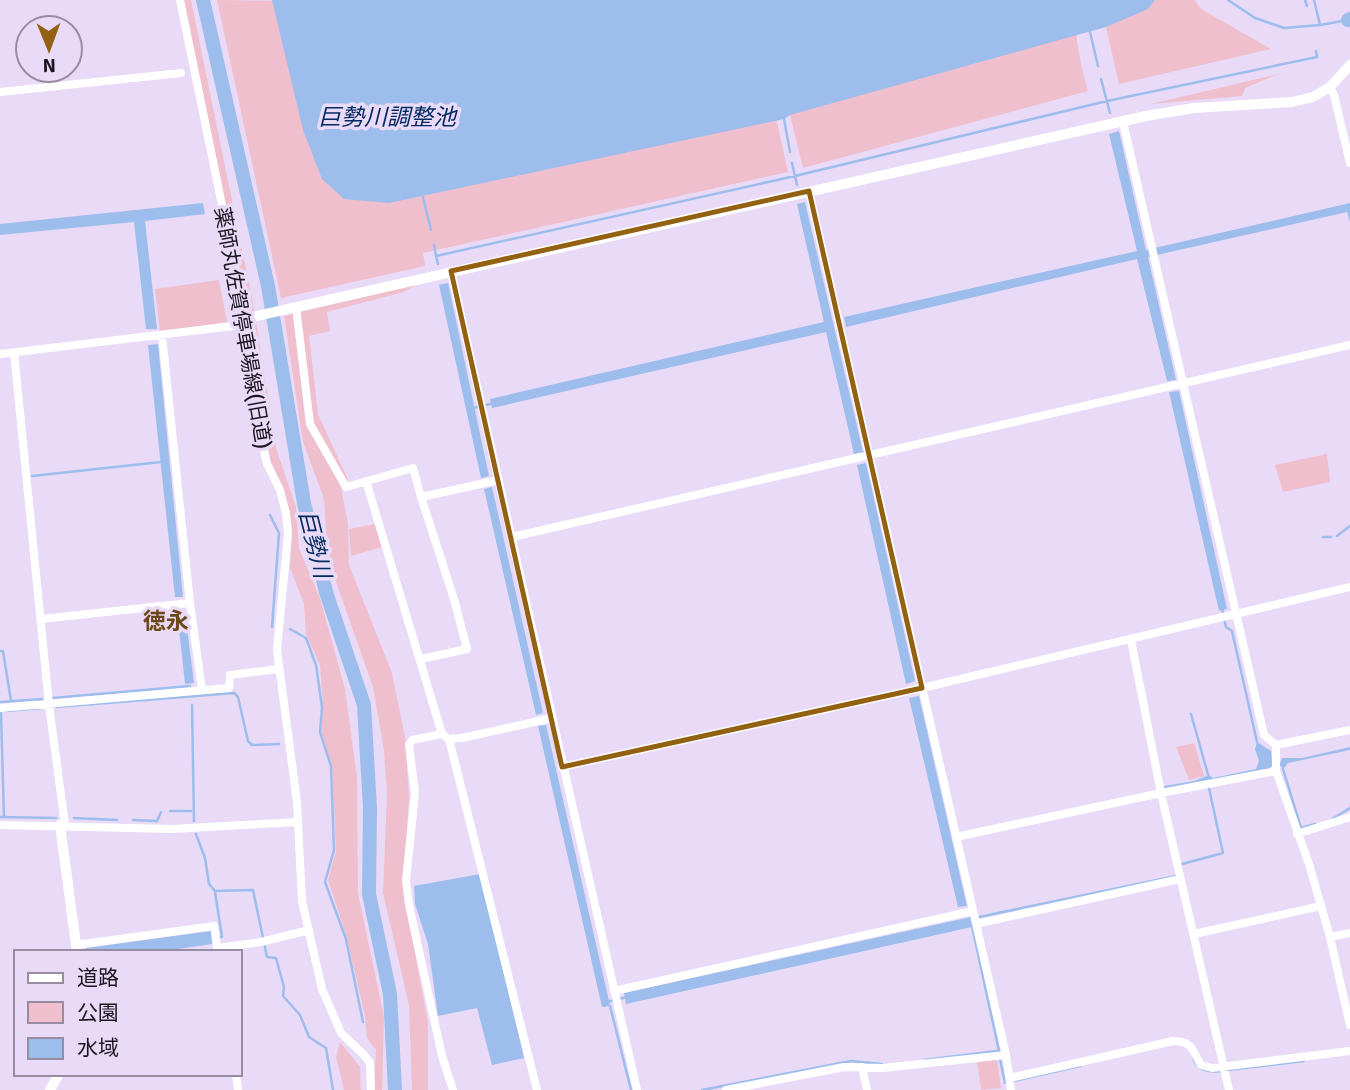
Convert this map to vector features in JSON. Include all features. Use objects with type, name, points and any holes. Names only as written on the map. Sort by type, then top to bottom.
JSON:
[{"type":"street","name":"薬師丸佐賀停車場線(旧道)","points":[[180,0],[243,319],[267,464],[280,490],[286,513],[288,534],[278,628],[279,669],[300,842],[298,865],[302,901],[322,989],[341,1033],[370,1063],[371,1090]]},
{"type":"street","points":[[243,319],[1123,122],[1194,108],[1292,102],[1313,97],[1329,87],[1350,65]]},
{"type":"street","points":[[0,92],[181,73]]},
{"type":"street","points":[[1329,87],[1334,94],[1350,163]]},
{"type":"street","points":[[1123,122],[1155,257],[1175,385],[1228,617],[1264,735],[1276,745]]},
{"type":"street","points":[[809,191],[839,323],[863,457],[915,690],[956,837],[966,912],[976,924],[1002,1055],[1011,1085],[1172,1041],[1185,1042],[1195,1049],[1201,1065],[1225,1070],[1350,1051]]},
{"type":"street","points":[[452,271],[512,537],[544,720],[562,767],[637,1090]]},
{"type":"street","points":[[296,307],[310,424],[346,487],[413,468],[467,649],[421,659]]},
{"type":"street","points":[[0,354],[233,326]]},
{"type":"street","points":[[162,335],[184,604],[202,690]]},
{"type":"street","points":[[512,537],[1350,345]]},
{"type":"street","points":[[14,352],[49,705],[77,949],[214,926],[217,944],[265,942],[309,930]]},
{"type":"street","points":[[421,497],[499,480]]},
{"type":"street","points":[[366,481],[446,736],[537,1090]]},
{"type":"street","points":[[562,767],[915,690],[1350,587]]},
{"type":"street","points":[[41,619],[184,604]]},
{"type":"street","points":[[1131,640],[1161,793],[1229,1090]]},
{"type":"street","points":[[0,708],[229,688],[230,675],[279,669]]},
{"type":"street","points":[[453,1090],[436,1029],[409,905],[407,881],[415,793],[409,745],[412,740],[446,736],[462,738],[544,720]]},
{"type":"street","points":[[1276,745],[1350,730]]},
{"type":"street","points":[[1276,745],[1276,771],[1309,864],[1330,937],[1350,1025]]},
{"type":"street","points":[[956,837],[1276,771]]},
{"type":"street","points":[[1297,834],[1350,817]]},
{"type":"street","points":[[0,825],[172,830],[298,822]]},
{"type":"street","points":[[976,924],[1180,878]]},
{"type":"street","points":[[1194,934],[1321,906]]},
{"type":"street","points":[[615,997],[966,912]]},
{"type":"street","points":[[1330,937],[1350,933]]},
{"type":"street","points":[[726,1090],[844,1067],[883,1068],[1002,1055]]},
{"type":"street","points":[[862,1067],[867,1090]]},
{"type":"highlighted area","points":[[809,191],[922,688],[562,767],[451,271]]},
{"type":"green space","points":[[183,0],[191,0],[253,303],[276,448],[296,507],[299,548],[320,598],[345,689],[357,778],[358,893],[384,1017],[382,1090],[374,1090],[376,1050],[367,1038],[365,1017],[347,938],[328,880],[336,851],[332,765],[321,732],[323,707],[320,665],[306,634],[304,604],[290,568],[292,526],[283,489],[270,459],[246,305]]},
{"type":"green space","name":"巨勢川調整池","points":[[217,0],[1075,9],[1078,50],[1088,91],[803,168],[790,115],[767,78],[788,172],[423,253],[425,266],[281,298]]},
{"type":"green space","points":[[1090,0],[1195,0],[1201,9],[1271,49],[1119,84],[1106,27]]},
{"type":"green space","points":[[1278,74],[1245,88],[1242,96],[1151,104]]},
{"type":"green space","points":[[219,280],[227,322],[160,332],[155,289]]},
{"type":"green space","points":[[418,284],[404,292],[327,312],[330,331],[309,336],[318,414],[348,480],[341,487],[348,524],[349,565],[392,673],[405,737],[409,797],[403,891],[428,1022],[428,1090],[412,1090],[409,1005],[383,893],[387,795],[384,750],[373,687],[328,559],[324,499],[303,442],[284,316]]},
{"type":"green space","points":[[1327,454],[1330,482],[1283,492],[1275,465]]},
{"type":"green space","points":[[376,524],[382,547],[351,556],[349,529]]},
{"type":"green space","points":[[1194,743],[1204,776],[1189,780],[1176,747]]},
{"type":"green space","points":[[340,1042],[360,1067],[361,1090],[344,1090],[336,1057]]},
{"type":"green space","points":[[997,1059],[1001,1088],[981,1090],[977,1061]]},
{"type":"water","name":"巨勢川調整池","points":[[272,0],[1155,0],[1148,9],[1106,27],[790,115],[784,119],[389,203],[344,199],[322,179],[303,130]]},
{"type":"water","points":[[1119,131],[1146,250],[1350,203],[1350,222],[1347,212],[1148,257],[1176,380],[1167,381],[1137,259],[846,327],[844,317],[1137,251],[1109,134]]},
{"type":"water","points":[[805,202],[863,452],[854,454],[826,332],[492,408],[490,399],[824,322],[797,204]]},
{"type":"water","points":[[203,203],[205,214],[145,221],[157,329],[146,329],[134,222],[0,235],[0,224]]},
{"type":"water","points":[[448,283],[489,476],[481,478],[439,285]]},
{"type":"water","points":[[158,344],[183,597],[175,597],[148,345]]},
{"type":"water","points":[[1179,391],[1227,609],[1219,611],[1169,392]]},
{"type":"water","points":[[866,463],[915,681],[906,684],[857,465]]},
{"type":"water","points":[[492,487],[543,713],[536,715],[484,489]]},
{"type":"water","points":[[177,611],[185,611],[194,683],[185,684]]},
{"type":"water","points":[[919,696],[967,906],[958,907],[909,698]]},
{"type":"water","points":[[546,725],[610,1006],[602,1007],[538,726]]},
{"type":"water","points":[[1257,742],[1271,751],[1272,763],[1281,762],[1282,758],[1302,758],[1350,747],[1350,750],[1288,763],[1283,769],[1281,766],[1272,766],[1267,770],[1168,790],[1164,788],[1209,775],[1213,778],[1256,769],[1259,761],[1255,749]]},
{"type":"water","points":[[480,874],[524,1058],[492,1065],[477,1008],[438,1016],[428,944],[415,904],[414,886]]},
{"type":"water","points":[[971,917],[972,927],[626,1004],[624,993]]},
{"type":"water","points":[[211,931],[212,944],[171,950],[86,948]]},
{"type":"waterway","name":"巨勢川","points":[[203,0],[268,286],[304,503],[326,592],[364,705],[370,808],[369,894],[390,994],[395,1090]]},
{"type":"waterway","points":[[1228,0],[1255,18],[1284,28],[1320,25]]},
{"type":"waterway","points":[[1305,0],[1307,6]]},
{"type":"waterway","points":[[1314,0],[1320,25],[1348,20]]},
{"type":"waterway","points":[[1090,32],[1098,66]]},
{"type":"waterway","points":[[438,264],[436,256],[795,176],[1107,101],[1317,57],[1316,51]]},
{"type":"waterway","points":[[1101,79],[1110,113]]},
{"type":"waterway","points":[[784,119],[790,152]]},
{"type":"waterway","points":[[792,163],[797,185]]},
{"type":"waterway","points":[[422,194],[431,230]]},
{"type":"waterway","points":[[434,245],[436,256]]},
{"type":"waterway","points":[[473,408],[494,403]]},
{"type":"waterway","points":[[32,476],[161,462]]},
{"type":"waterway","points":[[270,515],[279,533],[272,627]]},
{"type":"waterway","points":[[1337,536],[1350,526]]},
{"type":"waterway","points":[[1323,537],[1331,537]]},
{"type":"waterway","points":[[1222,608],[1226,627],[1232,631],[1257,742]]},
{"type":"waterway","points":[[290,629],[306,638],[316,665],[322,707],[320,732],[331,766],[334,850],[325,882],[346,939],[363,1022]]},
{"type":"waterway","points":[[0,651],[3,651],[11,701]]},
{"type":"waterway","points":[[53,698],[190,686]]},
{"type":"waterway","points":[[56,707],[234,693],[238,697],[248,741],[252,745],[279,744]]},
{"type":"waterway","points":[[1,702],[42,699]]},
{"type":"waterway","points":[[192,705],[194,821]]},
{"type":"waterway","points":[[6,711],[42,708]]},
{"type":"waterway","points":[[1,713],[4,817]]},
{"type":"waterway","points":[[1191,714],[1209,778]]},
{"type":"waterway","points":[[1283,769],[1301,828],[1315,824]]},
{"type":"waterway","points":[[1182,864],[1223,853],[1209,788]]},
{"type":"waterway","points":[[1332,819],[1350,808]]},
{"type":"waterway","points":[[170,811],[191,811]]},
{"type":"waterway","points":[[133,820],[157,821],[161,812]]},
{"type":"waterway","points":[[0,817],[56,818]]},
{"type":"waterway","points":[[74,818],[117,820]]},
{"type":"waterway","points":[[196,834],[205,858],[209,884],[215,891],[253,890],[267,957],[276,958],[284,987],[283,996],[300,1015],[309,1037],[326,1048],[333,1090]]},
{"type":"waterway","points":[[979,917],[1176,876]]},
{"type":"waterway","points":[[215,892],[222,937],[218,937]]},
{"type":"waterway","points":[[972,926],[999,1051]]},
{"type":"waterway","points":[[607,1002],[627,997]]},
{"type":"waterway","points":[[610,1006],[631,1090]]},
{"type":"waterway","points":[[924,1060],[997,1051]]},
{"type":"waterway","points":[[1193,1057],[1197,1065],[1204,1070],[1221,1071]]},
{"type":"waterway","points":[[1000,1059],[1005,1083],[1080,1066]]},
{"type":"waterway","points":[[702,1090],[851,1061],[882,1064]]},
{"type":"waterway","points":[[1228,1070],[1304,1061]]},
{"type":"district","name":"徳永","points":[[166,621]]}]
